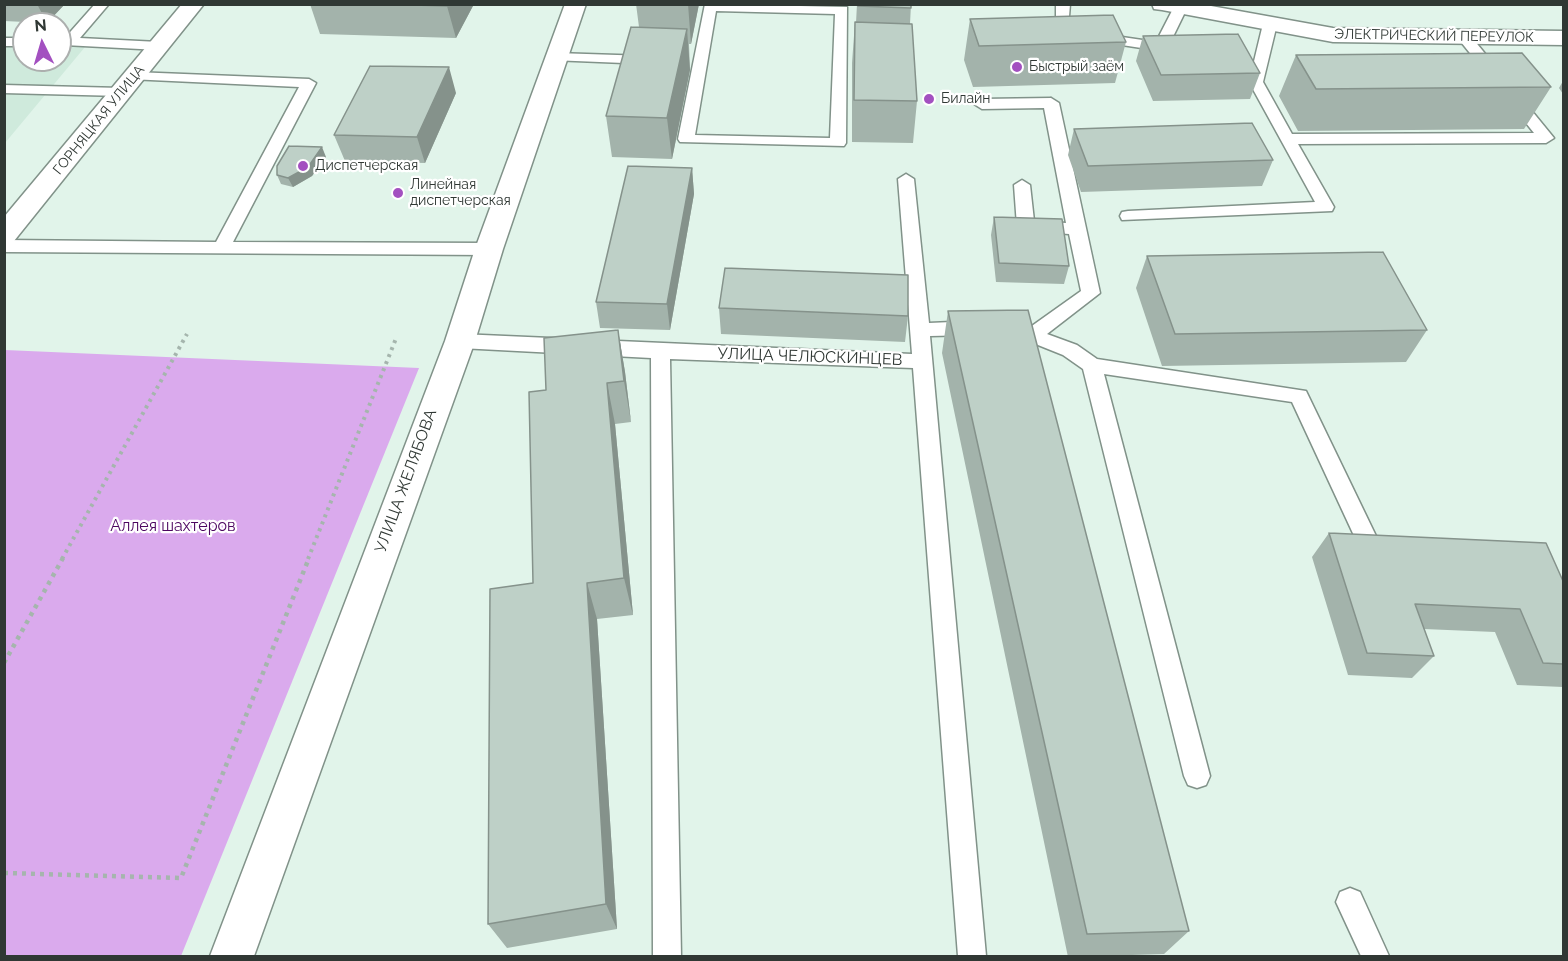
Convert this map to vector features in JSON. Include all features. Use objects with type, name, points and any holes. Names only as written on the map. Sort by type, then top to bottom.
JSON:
[{"type":"street","name":"ГОРНЯЦКАЯ УЛИЦА","points":[[4,235],[194,4]]},
{"type":"street","name":"УЛИЦА ЖЕЛЯБОВА","points":[[232,957],[460,341],[489,249],[576,4]]},
{"type":"street","name":"ЭЛЕКТРИЧЕСКИЙ ПЕРЕУЛОК","points":[[1171,6],[1333,35],[1563,38]]},
{"type":"lane","points":[[72,34],[103,4]]},
{"type":"lane","points":[[1063,4],[1061,32],[1161,47],[1171,6]]},
{"type":"lane","points":[[710,7],[842,10],[838,143],[687,139],[694,61],[710,7]]},
{"type":"lane","points":[[1128,216],[1326,207],[1256,82],[1270,24]]},
{"type":"lane","points":[[1287,139],[1546,138],[1464,37]]},
{"type":"lane","points":[[72,42],[159,46]]},
{"type":"lane","points":[[556,57],[667,60]]},
{"type":"lane","points":[[4,89],[127,84],[309,83],[221,248]]},
{"type":"lane","points":[[982,104],[1051,103],[1091,293],[1032,335]]},
{"type":"lane","name":"УЛИЦА ЧЕЛЮСКИНЦЕВ","points":[[460,341],[660,352],[922,361],[906,179]]},
{"type":"lane","points":[[1022,185],[1026,226],[1076,229]]},
{"type":"lane","points":[[4,246],[489,249]]},
{"type":"lane","points":[[920,330],[996,328],[1032,335],[1070,350],[1092,365],[1299,396],[1365,536]]},
{"type":"lane","points":[[660,352],[667,957]]},
{"type":"lane","points":[[922,361],[972,957]]},
{"type":"lane","points":[[1092,365],[1197,776]]},
{"type":"lane","points":[[1350,902],[1375,957]]},
{"type":"path","points":[[4,663],[187,334]]},
{"type":"path","points":[[4,873],[181,878],[396,336]]},
{"type":"shaded area","points":[[5,38],[12,38],[12,72],[64,72],[5,143]]},
{"type":"shaded area","points":[[72,40],[90,41],[72,63]]},
{"type":"green space","name":"Аллея шахтеров","points":[[5,350],[419,368],[181,956],[5,956]]},
{"type":"building","points":[[379,4],[449,4],[447,6]]},
{"type":"building","points":[[858,4],[911,4],[911,8],[858,6]]},
{"type":"building","points":[[1113,15],[1126,42],[979,46],[970,19]]},
{"type":"building","points":[[855,22],[912,24],[917,101],[854,100]]},
{"type":"building","points":[[631,27],[687,29],[667,118],[606,116]]},
{"type":"building","points":[[1238,34],[1260,73],[1161,75],[1143,36]]},
{"type":"building","points":[[1522,53],[1551,87],[1316,89],[1296,55]]},
{"type":"building","points":[[370,66],[449,67],[417,137],[334,135]]},
{"type":"building","points":[[1252,123],[1273,160],[1088,166],[1074,129]]},
{"type":"building","points":[[289,146],[322,147],[308,167],[288,178],[277,175],[277,166]]},
{"type":"building","points":[[628,166],[692,168],[667,304],[596,302]]},
{"type":"building","points":[[994,217],[1062,219],[1069,266],[999,263]]},
{"type":"building","points":[[1383,252],[1427,330],[1175,334],[1147,256]]},
{"type":"building","points":[[725,268],[908,275],[908,316],[719,308]]},
{"type":"building","points":[[1028,310],[1189,931],[1087,934],[948,311]]},
{"type":"building","points":[[618,330],[624,381],[607,383],[624,578],[587,583],[606,904],[488,924],[490,589],[533,583],[529,392],[546,390],[544,338]]},
{"type":"building","points":[[1329,533],[1546,543],[1563,581],[1563,664],[1543,663],[1520,609],[1415,604],[1434,656],[1367,653]]},
{"type":"place","name":"Быстрый заём","points":[[1017,67]]},
{"type":"place","name":"Билайн","points":[[929,99]]},
{"type":"place","name":"Диспетчерская","points":[[303,166]]},
{"type":"place","name":"Линейная диспетчерская","points":[[398,193]]}]
